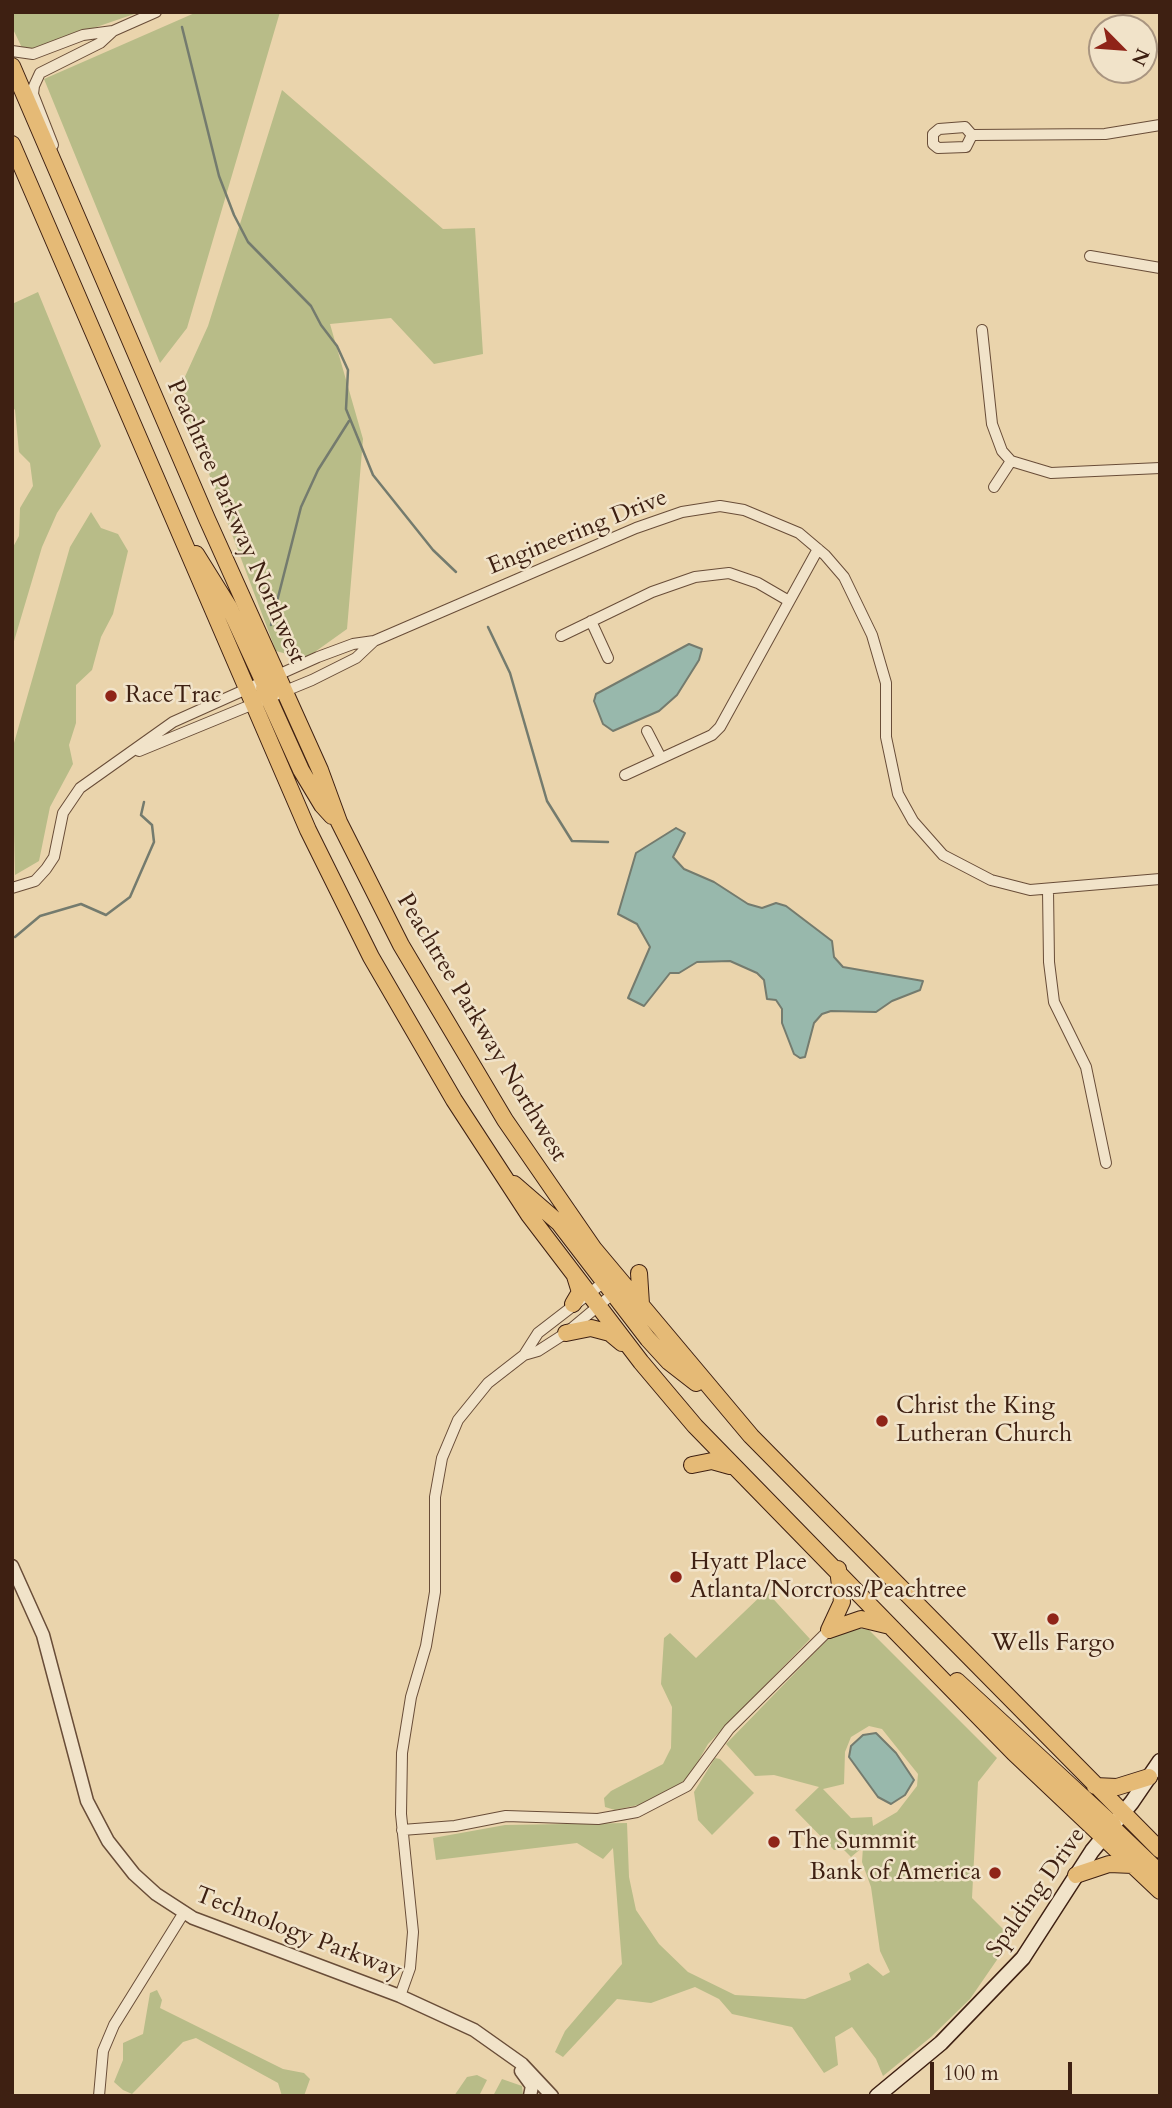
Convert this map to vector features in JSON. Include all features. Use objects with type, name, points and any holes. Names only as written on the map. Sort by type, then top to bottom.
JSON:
[{"type":"highway","name":"Peachtree Parkway Northwest","points":[[12,66],[57,163],[185,468],[265,689],[308,830],[371,957],[447,1090],[509,1180],[529,1215],[641,1362],[735,1469],[838,1569],[921,1656],[1113,1826],[1160,1850]]},
{"type":"highway","name":"Peachtree Parkway Northwest","points":[[12,145],[184,542],[339,822],[401,945],[505,1120],[613,1284],[643,1310],[713,1394],[838,1527],[1095,1786],[1133,1865],[1160,1891]]},
{"type":"highway","points":[[509,1180],[547,1210],[613,1284],[669,1362],[713,1394]]},
{"type":"highway","points":[[639,1273],[643,1310]]},
{"type":"highway","points":[[573,1304],[580,1292],[574,1274]]},
{"type":"highway","points":[[566,1333],[591,1328],[603,1330],[618,1339],[641,1362]]},
{"type":"highway","points":[[695,1426],[699,1446],[692,1465],[712,1461],[735,1469]]},
{"type":"highway","points":[[829,1630],[842,1602],[838,1569]]},
{"type":"highway","points":[[829,1630],[867,1619],[894,1628]]},
{"type":"highway","points":[[1095,1786],[1117,1787],[1149,1777]]},
{"type":"highway","points":[[1113,1826],[1160,1873]]},
{"type":"highway","points":[[1076,1875],[1109,1864],[1133,1865]]},
{"type":"main road","name":"Spalding Drive","points":[[877,2096],[941,2043],[1014,1969],[1076,1875],[1160,1761]]},
{"type":"street","points":[[12,51],[33,54],[83,35],[113,31],[156,12]]},
{"type":"street","points":[[57,163],[49,131],[33,94],[36,79],[45,69],[100,43],[113,31]]},
{"type":"street","points":[[972,135],[1105,134],[1160,125]]},
{"type":"street","points":[[1090,256],[1160,268]]},
{"type":"street","points":[[982,330],[992,424],[1002,451],[1011,461],[1051,473],[1160,468]]},
{"type":"street","points":[[994,487],[1011,461]]},
{"type":"street","name":"Engineering Drive","points":[[122,758],[354,644],[374,641],[636,528],[682,512],[720,506],[744,510],[799,533],[844,577],[872,635],[886,682],[888,752],[898,794],[913,821],[943,855],[965,868],[1030,890],[1160,879]]},
{"type":"street","points":[[625,775],[712,734],[720,727],[818,549]]},
{"type":"street","points":[[561,636],[652,592],[684,580],[729,573],[758,583],[789,601]]},
{"type":"street","points":[[591,621],[608,658]]},
{"type":"street","name":"Engineering Drive","points":[[12,888],[35,881],[54,857],[64,813],[72,798],[94,776],[173,722],[356,658],[374,641]]},
{"type":"street","points":[[647,731],[661,758]]},
{"type":"street","points":[[1048,890],[1049,962],[1054,1002],[1086,1066],[1107,1163]]},
{"type":"street","points":[[524,1355],[538,1351],[566,1333],[594,1299],[613,1284]]},
{"type":"street","points":[[400,1996],[410,1968],[413,1932],[402,1830],[402,1753],[411,1697],[426,1646],[435,1592],[437,1476],[449,1439],[467,1406],[488,1383],[524,1355],[538,1333],[573,1304],[594,1299],[613,1284]]},
{"type":"street","name":"Technology Parkway","points":[[12,1566],[43,1635],[58,1684],[77,1773],[97,1824],[134,1874],[183,1914],[400,1996],[474,2030],[514,2058],[552,2096]]},
{"type":"street","points":[[402,1830],[455,1826],[506,1816],[598,1819],[637,1812],[687,1786],[729,1729],[829,1630]]},
{"type":"street","points":[[99,2096],[103,2051],[114,2025],[183,1914]]},
{"type":"street","points":[[514,2058],[532,2086],[530,2096]]},
{"type":"green space","points":[[12,12],[140,12],[24,52],[12,27]]},
{"type":"green space","points":[[197,12],[280,12],[187,328],[160,363],[44,79]]},
{"type":"green space","points":[[282,90],[443,229],[475,228],[483,354],[434,364],[391,318],[330,324],[363,439],[347,629],[305,659],[276,651],[178,392],[208,326]]},
{"type":"green space","points":[[38,292],[101,446],[57,513],[42,547],[12,648],[12,549],[19,536],[20,508],[33,486],[30,463],[19,452],[15,410],[12,406],[12,304]]},
{"type":"green space","points":[[91,512],[101,528],[118,534],[128,551],[113,614],[101,637],[92,670],[76,685],[76,723],[69,745],[73,764],[50,807],[39,861],[15,875],[12,750],[70,547]]},
{"type":"green space","points":[[766,1591],[810,1639],[708,1744],[688,1779],[643,1804],[615,1810],[605,1807],[604,1798],[611,1791],[663,1764],[671,1748],[672,1707],[661,1684],[664,1638],[670,1633],[696,1658]]},
{"type":"green space","points":[[846,1626],[869,1630],[997,1758],[978,1782],[972,1898],[1012,1938],[970,1999],[931,2037],[883,2076],[876,2059],[852,2027],[835,2037],[838,2065],[824,2073],[792,2027],[732,2014],[719,1999],[695,1987],[651,2003],[617,1999],[563,2057],[555,2052],[565,2031],[622,1964],[613,1848],[603,1859],[577,1843],[436,1860],[433,1838],[505,1825],[627,1823],[629,1877],[636,1910],[659,1944],[688,1972],[735,1995],[805,1999],[851,1980],[849,1973],[868,1963],[883,1976],[890,1972],[880,1951],[871,1887],[862,1862],[863,1847],[851,1857],[843,1849],[834,1850],[795,1810],[819,1787],[774,1775],[755,1776],[726,1744],[827,1640]],"holes":[[[869,1726],[882,1729],[918,1774],[917,1786],[897,1812],[873,1826],[872,1817],[851,1818],[823,1789],[844,1784],[845,1752],[851,1737]]]},
{"type":"green space","points":[[715,1758],[720,1759],[754,1793],[712,1835],[698,1820],[694,1792]]},
{"type":"green space","points":[[157,1990],[162,2000],[160,2008],[283,2069],[304,2073],[310,2079],[304,2096],[282,2096],[278,2083],[196,2038],[183,2042],[132,2094],[123,2090],[114,2082],[123,2060],[123,2043],[143,2034],[150,1993]]},
{"type":"green space","points":[[477,2075],[487,2080],[479,2096],[454,2096],[467,2077]]},
{"type":"green space","points":[[502,2079],[522,2086],[523,2096],[493,2096]]},
{"type":"shaded area","points":[[689,644],[702,649],[699,660],[677,695],[659,711],[613,731],[603,724],[594,701],[596,694]]},
{"type":"shaded area","points":[[676,828],[685,833],[673,857],[684,869],[714,882],[748,904],[762,908],[776,903],[786,906],[832,941],[834,957],[843,967],[923,981],[920,990],[892,1001],[876,1012],[831,1011],[822,1014],[814,1023],[805,1057],[800,1058],[794,1054],[782,1023],[782,1009],[776,1000],[767,999],[764,980],[757,973],[730,961],[697,962],[679,973],[670,973],[644,1006],[628,998],[650,947],[637,924],[618,914],[636,853]]},
{"type":"shaded area","points":[[876,1733],[896,1753],[914,1780],[905,1795],[891,1804],[878,1797],[849,1757],[851,1746],[863,1735]]},
{"type":"waterway","points":[[182,27],[219,176],[234,215],[248,242],[311,306],[337,346],[348,370],[346,409],[373,475],[433,550],[456,572]]},
{"type":"waterway","points":[[271,625],[301,507],[318,470],[349,421]]},
{"type":"waterway","points":[[488,627],[510,673],[547,801],[572,841],[608,842]]},
{"type":"waterway","points":[[15,937],[40,916],[81,904],[106,915],[130,897],[154,842],[152,825],[141,815],[144,802]]},
{"type":"place","name":"RaceTrac","points":[[111,696]]},
{"type":"place","name":"Christ the King Lutheran Church","points":[[882,1421]]},
{"type":"place","name":"Hyatt Place Atlanta/Norcross/Peachtree","points":[[676,1577]]},
{"type":"place","name":"Wells Fargo","points":[[1053,1619]]},
{"type":"place","name":"The Summit","points":[[774,1842]]},
{"type":"place","name":"Bank of America","points":[[995,1873]]}]
